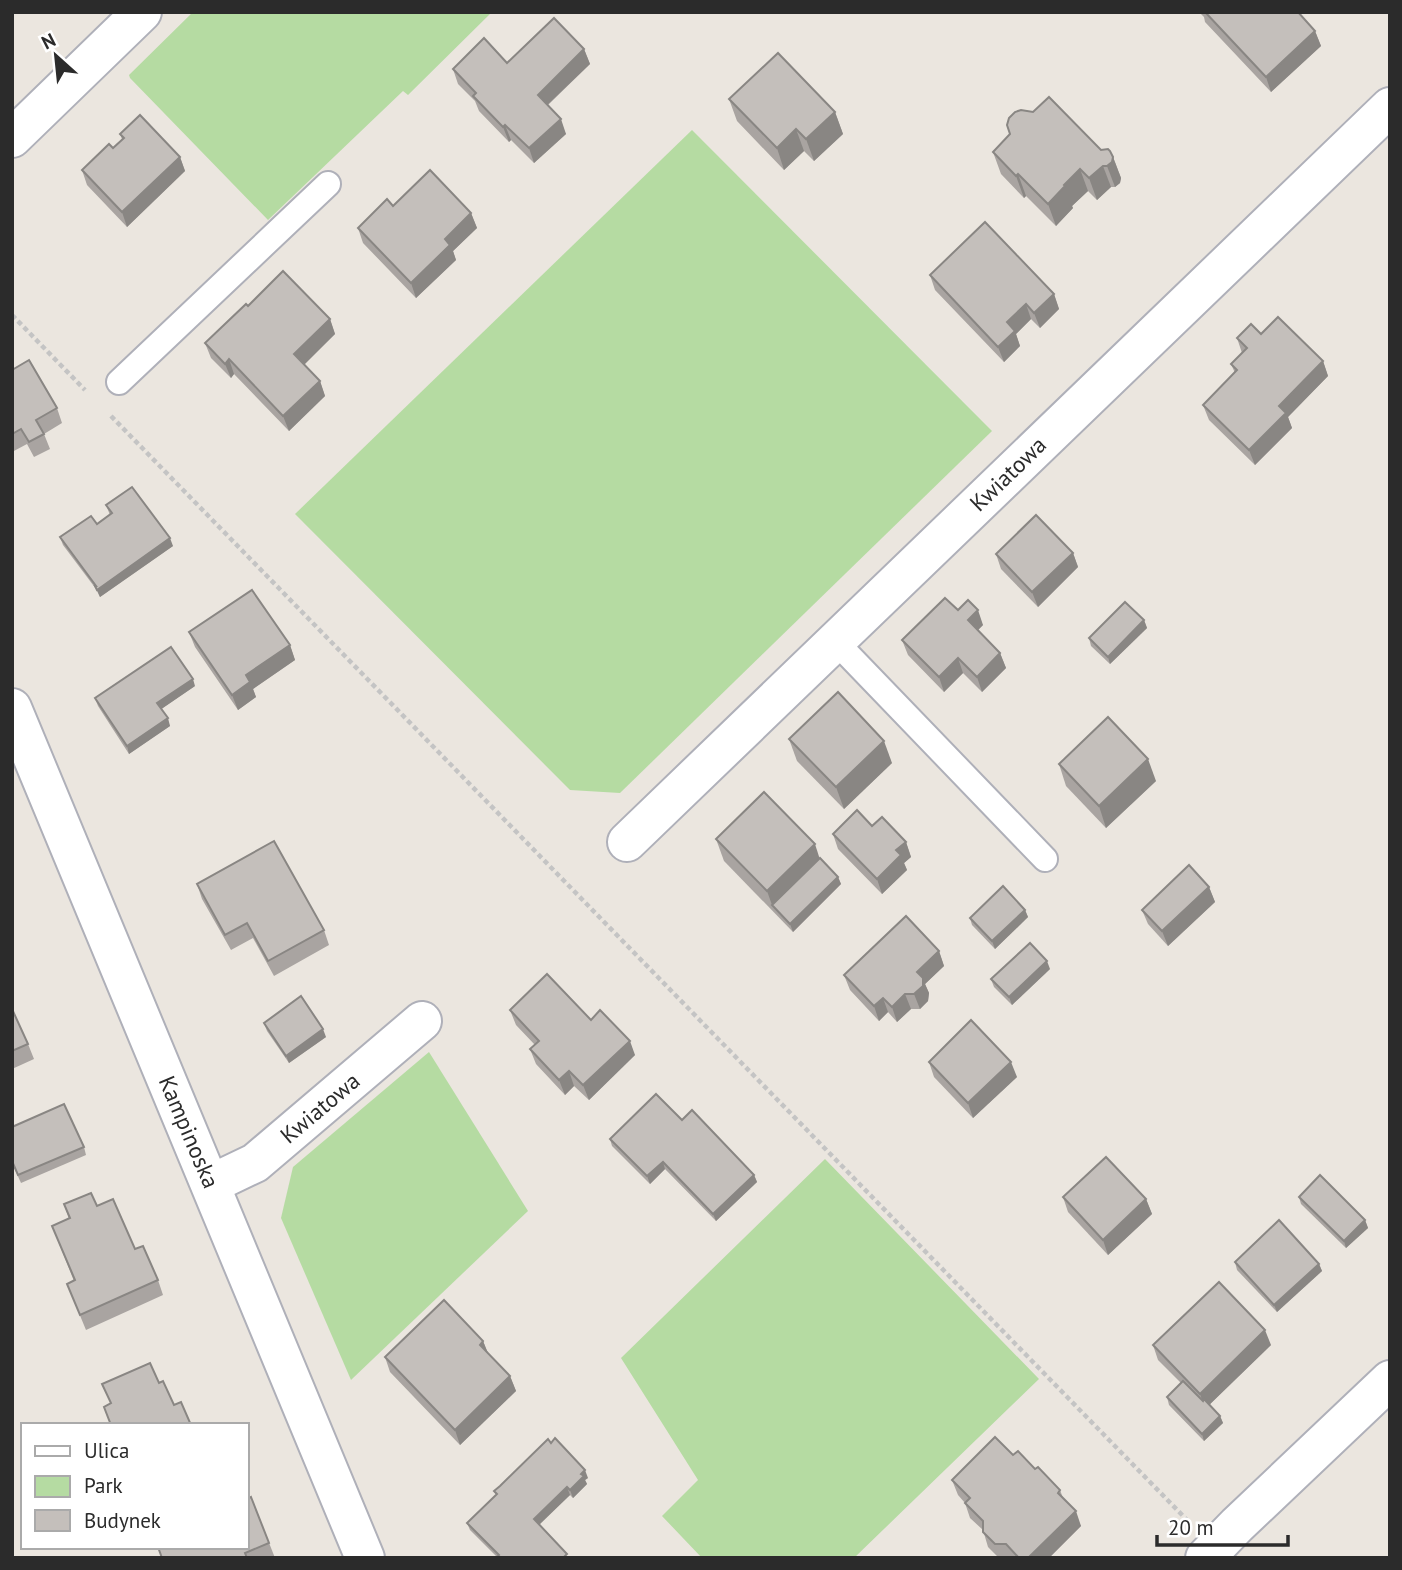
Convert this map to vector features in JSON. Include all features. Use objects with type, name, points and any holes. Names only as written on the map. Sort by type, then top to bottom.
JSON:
[{"type":"street","points":[[12,138],[142,12]]},
{"type":"street","name":"Kwiatowa","points":[[627,842],[1390,107]]},
{"type":"street","name":"Kampinoska","points":[[12,708],[365,1558]]},
{"type":"street","name":"Kwiatowa","points":[[211,1184],[255,1163],[422,1021]]},
{"type":"street","points":[[1205,1558],[1390,1380]]},
{"type":"lane","points":[[119,382],[328,184]]},
{"type":"lane","points":[[835,640],[1045,859]]},
{"type":"path","points":[[12,315],[89,394]]},
{"type":"path","points":[[109,414],[1188,1521]]},
{"type":"green space","points":[[193,12],[492,12],[408,95],[403,91],[268,220],[130,78],[129,75]]},
{"type":"green space","points":[[692,130],[992,431],[620,793],[570,790],[295,514]]},
{"type":"green space","points":[[429,1052],[528,1211],[351,1380],[281,1218],[293,1167]]},
{"type":"green space","points":[[825,1159],[1039,1379],[854,1558],[702,1558],[662,1516],[698,1480],[621,1358]]},
{"type":"building","points":[[1205,12],[1298,12],[1315,31],[1266,77]]},
{"type":"building","points":[[554,18],[584,49],[538,95],[561,119],[529,148],[505,125],[503,127],[473,96],[476,93],[453,69],[484,38],[507,63]]},
{"type":"building","points":[[778,53],[835,112],[806,139],[796,129],[777,148],[729,99]]},
{"type":"building","points":[[1049,97],[1101,150],[1108,149],[1113,157],[1112,162],[1089,178],[1080,169],[1048,204],[993,152],[1010,134],[1007,125],[1015,112],[1033,112]]},
{"type":"building","points":[[140,115],[180,157],[122,212],[82,170],[109,144],[113,148],[124,138],[120,134]]},
{"type":"building","points":[[430,170],[471,213],[445,239],[450,245],[411,283],[358,228],[387,199],[393,206]]},
{"type":"building","points":[[985,222],[1054,294],[1034,313],[1026,304],[1007,322],[1015,331],[998,347],[930,275]]},
{"type":"building","points":[[283,271],[330,319],[294,354],[320,381],[283,416],[229,359],[225,364],[205,343]]},
{"type":"building","points":[[1278,317],[1323,361],[1279,406],[1286,413],[1249,450],[1203,405],[1237,370],[1231,364],[1247,348],[1237,338],[1251,324],[1261,334]]},
{"type":"building","points":[[29,360],[57,408],[36,420],[44,434],[29,442],[21,429],[12,434],[12,370]]},
{"type":"building","points":[[132,487],[170,538],[97,590],[60,537],[91,516],[97,524],[112,513],[106,505]]},
{"type":"building","points":[[1036,515],[1073,553],[1032,592],[996,554]]},
{"type":"building","points":[[252,590],[290,645],[246,675],[250,682],[232,695],[189,632]]},
{"type":"building","points":[[945,598],[958,610],[968,600],[978,610],[968,620],[1000,653],[977,677],[958,658],[939,677],[902,640]]},
{"type":"building","points":[[1125,602],[1144,620],[1108,657],[1089,638]]},
{"type":"building","points":[[171,647],[193,679],[157,703],[168,718],[127,746],[95,698]]},
{"type":"building","points":[[838,692],[884,741],[836,787],[789,739]]},
{"type":"building","points":[[1108,717],[1148,759],[1099,806],[1059,764]]},
{"type":"building","points":[[764,792],[815,844],[767,891],[716,839]]},
{"type":"building","points":[[857,810],[872,826],[882,817],[906,842],[896,850],[901,855],[877,879],[833,834]]},
{"type":"building","points":[[274,841],[324,930],[268,961],[247,923],[225,935],[197,884]]},
{"type":"building","points":[[820,858],[838,877],[790,924],[772,905]]},
{"type":"building","points":[[1189,865],[1209,887],[1162,931],[1142,910]]},
{"type":"building","points":[[1003,886],[1025,910],[992,941],[970,918]]},
{"type":"building","points":[[906,916],[939,951],[917,972],[923,978],[923,986],[914,994],[905,994],[892,1007],[883,998],[874,1006],[844,975]]},
{"type":"building","points":[[1030,943],[1047,961],[1009,997],[991,979]]},
{"type":"building","points":[[547,974],[591,1020],[600,1010],[630,1041],[583,1085],[569,1071],[559,1080],[530,1049],[539,1041],[510,1010]]},
{"type":"building","points":[[301,996],[323,1029],[286,1056],[264,1023]]},
{"type":"building","points":[[12,1009],[28,1044],[12,1051]]},
{"type":"building","points":[[971,1020],[1011,1062],[968,1103],[929,1062]]},
{"type":"building","points":[[656,1094],[682,1120],[692,1110],[754,1175],[713,1214],[663,1162],[647,1176],[610,1139]]},
{"type":"building","points":[[64,1104],[84,1147],[18,1175],[12,1161],[12,1127]]},
{"type":"building","points":[[1106,1157],[1146,1199],[1103,1240],[1063,1197]]},
{"type":"building","points":[[1320,1175],[1365,1220],[1344,1241],[1299,1197]]},
{"type":"building","points":[[91,1193],[97,1206],[113,1199],[135,1249],[143,1246],[158,1280],[80,1315],[67,1284],[75,1280],[52,1226],[70,1218],[64,1204]]},
{"type":"building","points":[[1279,1220],[1319,1264],[1274,1305],[1235,1262]]},
{"type":"building","points":[[1219,1282],[1265,1330],[1200,1394],[1153,1345]]},
{"type":"building","points":[[444,1300],[483,1341],[480,1345],[510,1376],[455,1430],[385,1357]]},
{"type":"building","points":[[150,1363],[159,1383],[163,1381],[174,1405],[181,1402],[190,1423],[110,1423],[104,1407],[111,1403],[102,1384]]},
{"type":"building","points":[[1183,1381],[1220,1416],[1202,1434],[1167,1397]]},
{"type":"building","points":[[995,1437],[1013,1455],[1018,1451],[1035,1469],[1038,1467],[1076,1511],[1028,1558],[1019,1558],[1006,1544],[995,1544],[983,1532],[983,1521],[965,1503],[970,1498],[952,1480]]},
{"type":"building","points":[[555,1438],[585,1470],[581,1474],[584,1476],[570,1490],[567,1487],[534,1519],[567,1554],[563,1558],[496,1558],[499,1555],[467,1523],[497,1494],[494,1491],[548,1439],[551,1443]]},
{"type":"building","points":[[251,1497],[269,1543],[245,1553],[247,1558],[162,1558],[159,1549],[248,1549],[248,1498]]}]
